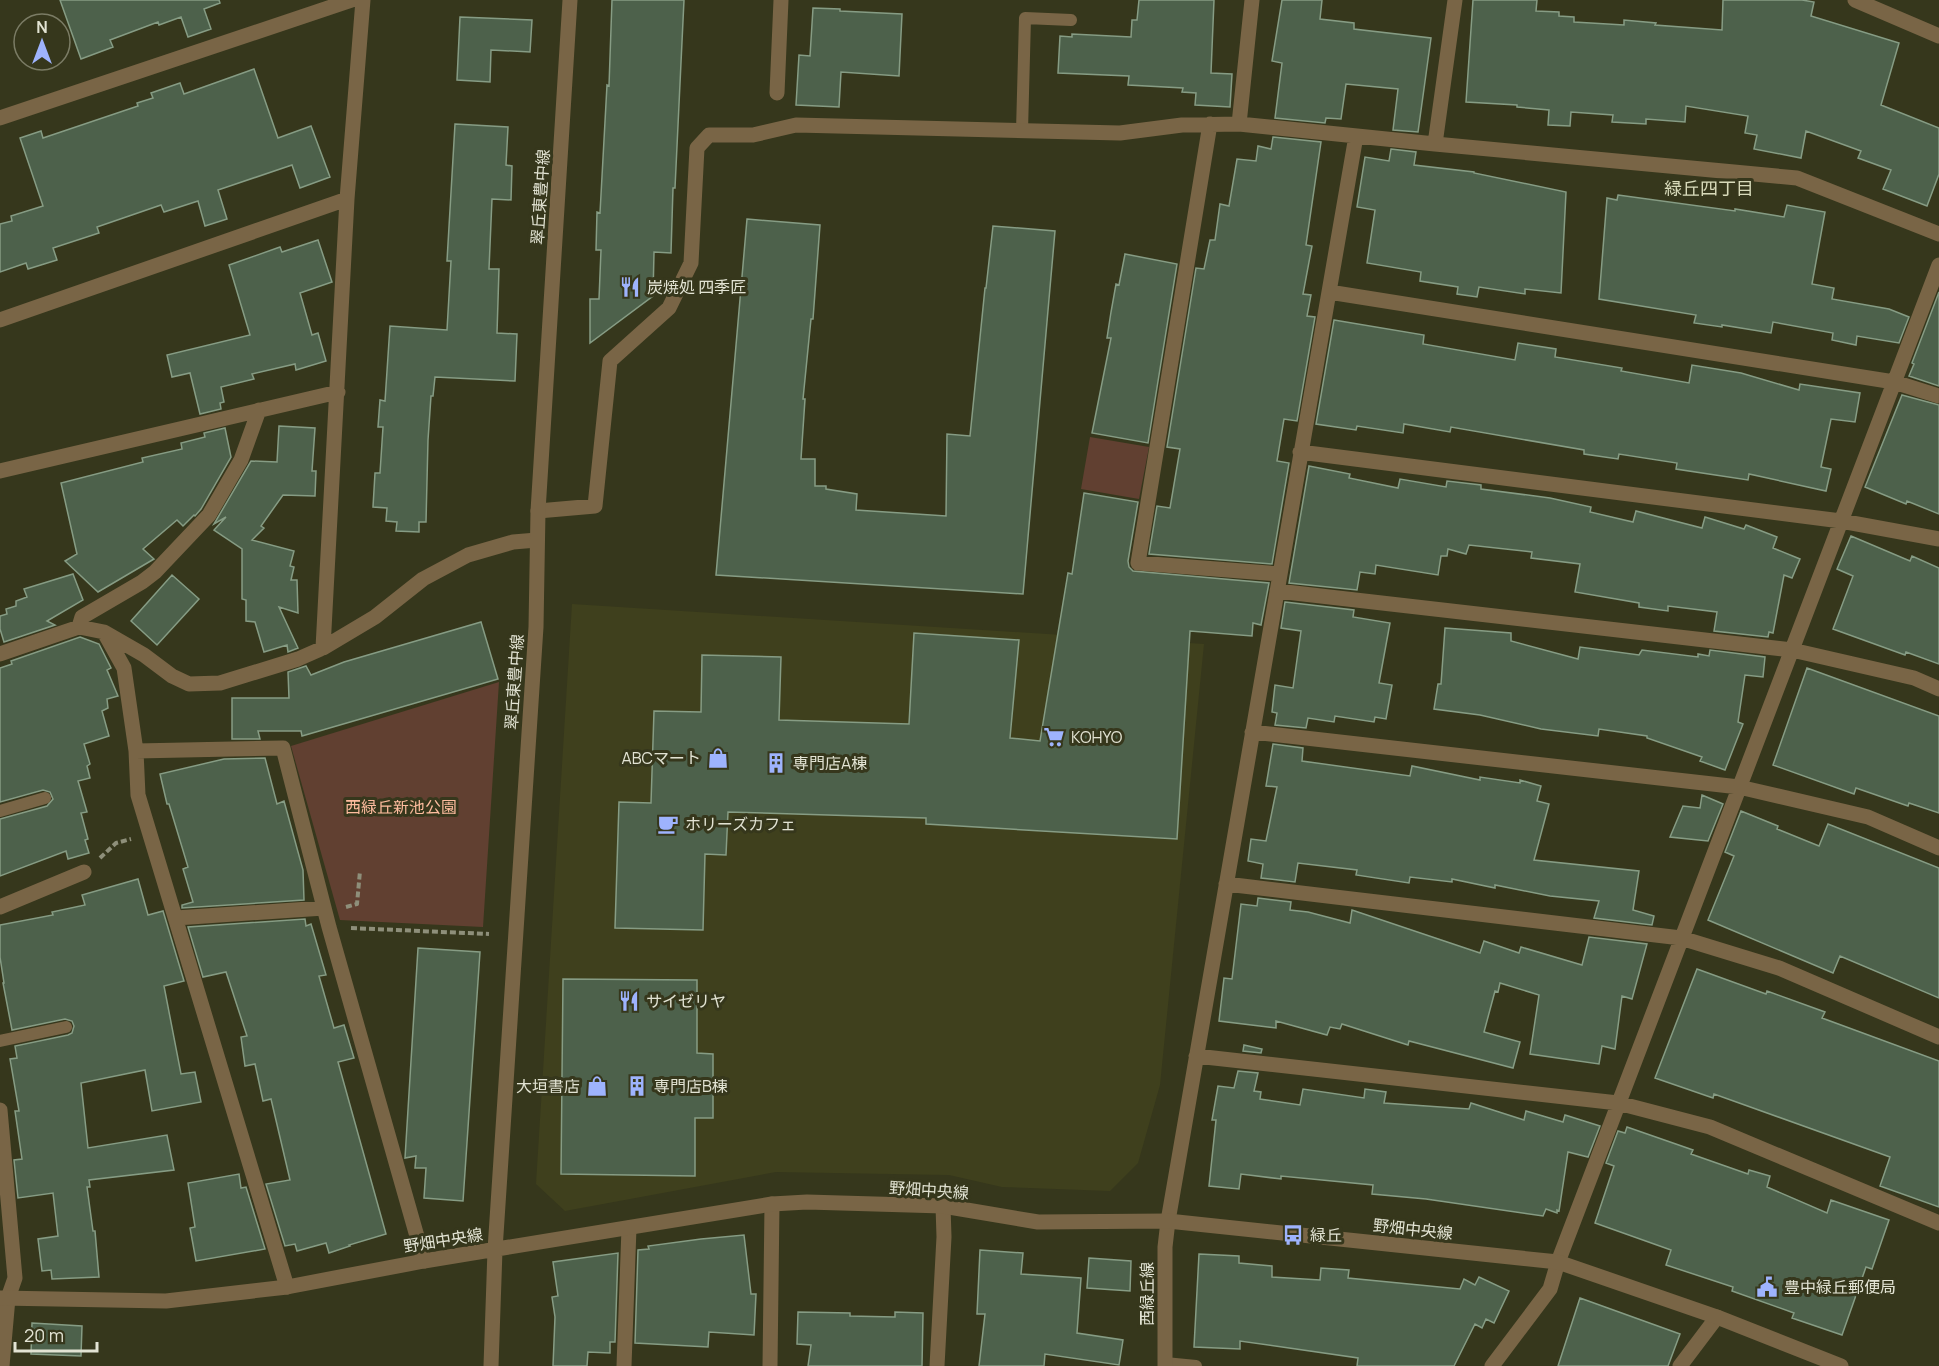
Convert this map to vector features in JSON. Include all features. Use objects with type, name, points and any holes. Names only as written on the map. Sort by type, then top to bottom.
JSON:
[{"type":"street","points":[[0,118],[352,0]]},
{"type":"street","points":[[323,648],[347,199],[363,0]]},
{"type":"street","name":"翠丘東豊中線","points":[[491,1366],[495,1250],[536,627],[538,511],[570,0]]},
{"type":"street","points":[[777,93],[781,0]]},
{"type":"street","points":[[1239,124],[1252,0]]},
{"type":"street","points":[[1435,144],[1455,0]]},
{"type":"street","points":[[1855,0],[1939,36]]},
{"type":"street","points":[[538,511],[595,506],[610,361],[669,308],[691,263],[697,148],[710,135],[753,135],[796,125],[1120,133],[1182,124],[1239,124],[1797,178],[1939,234]]},
{"type":"street","points":[[1210,124],[1137,563],[1280,574]]},
{"type":"street","name":"西緑丘線","points":[[1165,1365],[1165,1247],[1168,1221],[1356,136]]},
{"type":"street","points":[[0,320],[347,199]]},
{"type":"street","points":[[1492,1366],[1550,1289],[1618,1103],[1939,265]]},
{"type":"street","points":[[1329,292],[1894,382],[1939,396]]},
{"type":"street","points":[[0,471],[338,392]]},
{"type":"street","points":[[79,627],[82,617],[155,572],[208,515],[241,460],[259,410]]},
{"type":"street","points":[[1300,452],[1841,521],[1939,539]]},
{"type":"street","points":[[0,654],[79,627],[104,632],[172,676],[189,684],[220,683],[298,659],[323,648],[375,617],[423,579],[468,555],[513,542],[537,540]]},
{"type":"street","points":[[1276,591],[1792,650],[1914,678],[1939,689]]},
{"type":"street","points":[[104,632],[124,668],[136,751],[138,795],[287,1287]]},
{"type":"street","points":[[1252,732],[1739,787],[1868,817],[1939,848]]},
{"type":"street","points":[[136,751],[283,748],[326,916],[424,1261]]},
{"type":"street","points":[[0,907],[84,872]]},
{"type":"street","points":[[1226,884],[1681,938],[1779,968],[1939,1037]]},
{"type":"street","points":[[176,918],[326,916]]},
{"type":"street","points":[[1196,1056],[1618,1103],[1710,1127],[1939,1223]]},
{"type":"street","points":[[0,1110],[15,1278],[4,1298],[2,1366]]},
{"type":"street","name":"野畑中央線","points":[[4,1298],[166,1301],[287,1287],[424,1261],[772,1204],[807,1202],[944,1206],[1038,1222],[1168,1221],[1558,1262],[1717,1317],[1841,1366]]},
{"type":"street","points":[[770,1366],[772,1204]]},
{"type":"street","points":[[937,1366],[944,1206]]},
{"type":"street","points":[[624,1366],[629,1228]]},
{"type":"street","points":[[1680,1366],[1717,1317]]},
{"type":"lane","points":[[1022,131],[1025,18],[1071,20]]},
{"type":"lane","points":[[0,811],[45,798]]},
{"type":"lane","points":[[0,1041],[66,1027]]},
{"type":"lane","points":[[1165,1365],[1196,1366]]},
{"type":"path","points":[[84,872],[116,843],[149,833]]},
{"type":"path","points":[[326,916],[357,904],[360,871]]},
{"type":"path","points":[[326,916],[489,934]]},
{"type":"shaded area","points":[[572,604],[1204,644],[1160,1085],[1138,1163],[1110,1191],[1002,1187],[949,1175],[776,1172],[565,1211],[536,1184]]},
{"type":"green space","points":[[1090,437],[1149,447],[1139,499],[1081,489]]},
{"type":"green space","name":"西緑丘新池公園","points":[[499,682],[483,927],[340,920],[291,746]]},
{"type":"building","points":[[60,0],[219,0],[220,3],[204,9],[211,29],[188,37],[181,17],[159,25],[158,22],[110,40],[113,47],[81,59],[72,34],[72,12],[64,12]]},
{"type":"building","points":[[612,0],[684,0],[671,253],[654,252],[653,296],[590,343],[590,299],[599,299],[601,250],[596,250],[597,212],[600,213],[607,85],[609,86]]},
{"type":"building","points":[[1139,0],[1214,0],[1211,73],[1232,74],[1230,107],[1195,105],[1196,93],[1182,92],[1183,88],[1128,85],[1129,76],[1058,73],[1060,36],[1072,37],[1072,34],[1131,37],[1132,20],[1137,20]]},
{"type":"building","points":[[1282,0],[1322,0],[1320,19],[1354,23],[1354,29],[1431,38],[1418,132],[1393,130],[1398,89],[1346,84],[1341,119],[1326,118],[1325,123],[1275,118],[1282,63],[1272,61]]},
{"type":"building","points":[[1473,0],[1537,0],[1536,11],[1559,12],[1559,16],[1574,17],[1574,22],[1624,25],[1624,20],[1656,23],[1655,25],[1722,30],[1723,0],[1814,2],[1811,16],[1899,43],[1881,105],[1939,128],[1939,174],[1927,206],[1883,189],[1891,170],[1858,158],[1861,151],[1806,131],[1801,158],[1754,149],[1757,135],[1745,133],[1748,116],[1686,106],[1685,122],[1646,119],[1646,124],[1612,122],[1613,115],[1571,112],[1570,126],[1548,125],[1549,110],[1517,107],[1517,105],[1466,102]]},
{"type":"building","points":[[813,8],[902,14],[899,76],[841,72],[839,107],[796,105],[799,55],[810,56]]},
{"type":"building","points":[[460,17],[532,20],[530,52],[491,50],[490,82],[457,80]]},
{"type":"building","points":[[254,69],[278,138],[311,126],[330,177],[300,188],[292,165],[218,190],[227,219],[205,226],[198,201],[164,212],[161,205],[97,227],[99,233],[53,248],[57,260],[28,269],[26,263],[0,272],[0,224],[12,221],[11,216],[43,206],[20,138],[41,131],[43,138],[138,106],[137,103],[153,98],[151,93],[180,83],[184,94]]},
{"type":"building","points":[[455,124],[508,127],[506,165],[512,166],[511,200],[492,199],[489,269],[499,269],[497,333],[517,334],[515,381],[435,377],[433,396],[431,396],[428,440],[426,522],[419,522],[419,532],[396,531],[397,522],[386,521],[387,508],[373,507],[375,473],[380,473],[383,427],[378,427],[380,400],[385,401],[390,326],[447,330],[451,261],[447,261]]},
{"type":"building","points":[[1273,137],[1321,142],[1306,245],[1312,246],[1303,294],[1311,295],[1307,316],[1315,317],[1297,421],[1284,419],[1277,461],[1289,463],[1272,564],[1149,554],[1157,506],[1170,508],[1180,449],[1167,447],[1196,268],[1204,269],[1210,240],[1215,240],[1220,204],[1229,206],[1237,159],[1256,161],[1258,146],[1271,149]]},
{"type":"building","points":[[1391,149],[1416,152],[1414,165],[1474,172],[1566,192],[1561,293],[1525,289],[1525,294],[1479,287],[1477,297],[1457,294],[1458,287],[1420,281],[1421,272],[1367,263],[1375,210],[1357,207],[1365,157],[1389,161]]},
{"type":"building","points":[[1618,195],[1784,217],[1787,205],[1825,212],[1812,284],[1834,288],[1832,299],[1889,309],[1909,317],[1899,343],[1857,336],[1856,345],[1832,340],[1833,333],[1773,322],[1771,333],[1694,323],[1696,315],[1599,299],[1607,198],[1617,200]]},
{"type":"building","points":[[747,219],[820,225],[813,319],[811,319],[803,399],[805,399],[801,459],[815,459],[815,486],[826,486],[826,489],[857,494],[856,510],[946,516],[947,434],[970,436],[993,226],[1055,231],[1023,594],[716,575]]},
{"type":"building","points":[[318,240],[332,282],[300,293],[312,335],[318,333],[326,361],[296,370],[295,364],[252,374],[254,379],[221,387],[224,402],[220,403],[221,409],[200,414],[190,373],[172,377],[167,355],[250,335],[229,265],[280,247],[282,252]]},
{"type":"building","points":[[1125,254],[1177,264],[1148,443],[1092,433],[1111,338],[1107,338],[1116,284],[1119,285]]},
{"type":"building","points":[[1939,292],[1939,386],[1909,376]]},
{"type":"building","points":[[1334,320],[1424,335],[1423,344],[1515,360],[1518,343],[1556,349],[1555,357],[1622,368],[1621,371],[1689,383],[1692,365],[1741,373],[1799,390],[1800,384],[1860,393],[1855,422],[1831,419],[1821,467],[1831,469],[1826,491],[1749,474],[1748,480],[1676,469],[1677,463],[1619,454],[1618,459],[1584,454],[1584,450],[1451,427],[1450,432],[1404,424],[1403,433],[1357,426],[1356,430],[1316,424]]},
{"type":"building","points":[[1902,395],[1939,405],[1939,514],[1907,501],[1906,504],[1865,487]]},
{"type":"building","points":[[279,426],[315,428],[312,471],[316,471],[315,496],[283,495],[261,526],[264,528],[252,540],[294,551],[290,566],[294,567],[291,580],[297,580],[298,613],[279,607],[298,648],[288,652],[287,645],[264,652],[255,622],[246,621],[246,600],[242,599],[242,549],[214,530],[226,517],[214,524],[251,461],[277,462]]},
{"type":"building","points":[[225,428],[231,457],[195,516],[183,526],[177,520],[143,549],[154,559],[98,592],[65,561],[77,554],[61,483],[143,462],[142,458],[182,449],[181,443],[205,437],[204,433]]},
{"type":"building","points":[[1309,466],[1350,474],[1349,478],[1398,488],[1400,479],[1446,487],[1447,481],[1481,485],[1481,489],[1550,498],[1591,507],[1590,512],[1633,522],[1636,511],[1702,528],[1705,517],[1744,529],[1746,525],[1777,537],[1773,548],[1800,559],[1792,578],[1784,575],[1773,633],[1769,632],[1768,637],[1714,631],[1717,612],[1668,606],[1668,611],[1639,607],[1639,603],[1575,592],[1580,564],[1531,558],[1532,552],[1469,545],[1466,554],[1448,549],[1447,556],[1441,556],[1438,575],[1376,565],[1375,574],[1360,572],[1357,590],[1289,583]]},
{"type":"building","points":[[1084,493],[1138,502],[1128,561],[1133,571],[1269,583],[1261,625],[1253,623],[1252,636],[1190,631],[1177,839],[926,824],[926,818],[728,812],[726,855],[705,854],[703,930],[615,928],[619,802],[651,803],[654,711],[701,712],[702,655],[781,657],[779,720],[909,724],[914,633],[1019,640],[1010,738],[1040,741],[1068,573],[1072,574]]},
{"type":"building","points":[[1851,536],[1910,561],[1912,556],[1939,568],[1939,664],[1906,652],[1905,655],[1833,629],[1853,576],[1837,569]]},
{"type":"building","points":[[73,574],[83,600],[47,621],[55,625],[4,642],[0,629],[0,616],[7,614],[6,609],[16,606],[16,601],[27,597],[24,589]]},
{"type":"building","points":[[172,575],[199,599],[157,645],[131,621]]},
{"type":"building","points":[[1285,602],[1354,610],[1353,617],[1390,623],[1379,683],[1392,685],[1386,719],[1375,717],[1374,722],[1335,716],[1334,722],[1308,718],[1306,728],[1275,725],[1277,713],[1272,712],[1275,685],[1293,688],[1301,631],[1281,628]]},
{"type":"building","points":[[481,622],[498,679],[302,736],[301,731],[258,731],[260,739],[232,739],[232,698],[289,698],[288,672],[306,666],[311,675],[344,662]]},
{"type":"building","points":[[1445,628],[1511,633],[1511,641],[1578,659],[1580,647],[1639,655],[1642,650],[1698,657],[1698,654],[1709,656],[1710,650],[1765,657],[1763,677],[1745,675],[1738,722],[1743,724],[1725,770],[1700,761],[1702,757],[1647,738],[1647,736],[1599,729],[1598,736],[1541,729],[1480,715],[1434,709],[1438,684],[1441,684]]},
{"type":"building","points":[[80,637],[99,644],[111,668],[107,670],[118,696],[107,699],[108,708],[102,711],[109,736],[84,744],[90,764],[87,766],[90,778],[78,781],[87,812],[81,813],[89,853],[68,859],[66,851],[0,876],[0,819],[47,806],[53,799],[50,792],[43,790],[0,802],[0,668],[12,664],[11,661]]},
{"type":"building","points":[[1807,668],[1939,716],[1939,813],[1909,803],[1908,806],[1856,788],[1854,794],[1773,765]]},
{"type":"building","points":[[1273,744],[1303,748],[1302,761],[1410,776],[1412,766],[1480,780],[1480,777],[1520,783],[1520,780],[1541,786],[1537,801],[1549,804],[1534,860],[1639,871],[1633,910],[1654,916],[1652,925],[1594,918],[1599,901],[1550,896],[1495,885],[1495,888],[1452,879],[1452,882],[1410,877],[1409,883],[1356,875],[1357,870],[1298,863],[1295,882],[1261,878],[1263,864],[1248,861],[1251,839],[1266,841],[1277,787],[1266,786]]},
{"type":"building","points":[[265,758],[277,804],[284,801],[303,870],[304,900],[182,908],[182,905],[193,902],[183,869],[188,867],[169,804],[167,804],[160,774],[224,759]]},
{"type":"building","points":[[1702,795],[1723,804],[1708,841],[1670,837],[1683,806],[1700,808]]},
{"type":"building","points":[[1741,811],[1819,846],[1828,824],[1939,868],[1939,998],[1840,956],[1833,973],[1708,920],[1734,856],[1725,852]]},
{"type":"building","points":[[138,879],[148,915],[163,911],[184,981],[164,986],[181,1074],[195,1072],[201,1102],[152,1111],[145,1070],[81,1083],[88,1148],[167,1135],[174,1170],[89,1180],[90,1187],[87,1187],[93,1231],[95,1231],[99,1277],[52,1279],[51,1270],[42,1271],[38,1239],[58,1236],[53,1193],[18,1198],[14,1160],[22,1159],[15,1111],[19,1111],[10,1059],[17,1058],[15,1046],[68,1035],[72,1033],[74,1026],[72,1021],[65,1019],[12,1030],[0,957],[0,925],[53,915],[52,912],[85,905],[82,895]]},
{"type":"building","points":[[1258,898],[1291,902],[1290,910],[1308,912],[1350,923],[1352,910],[1480,953],[1484,941],[1519,953],[1521,947],[1582,965],[1589,937],[1647,944],[1632,999],[1622,996],[1615,1049],[1602,1046],[1599,1064],[1530,1054],[1539,995],[1500,983],[1498,992],[1495,991],[1484,1032],[1520,1042],[1513,1068],[1409,1041],[1408,1045],[1342,1024],[1340,1029],[1330,1027],[1327,1035],[1276,1021],[1276,1028],[1219,1021],[1224,978],[1232,979],[1241,904],[1257,906]]},
{"type":"building","points":[[305,919],[306,926],[311,924],[326,975],[319,976],[334,1028],[344,1025],[354,1058],[338,1062],[386,1234],[329,1253],[326,1243],[297,1251],[295,1244],[285,1246],[266,1184],[290,1180],[271,1099],[263,1101],[255,1064],[245,1066],[241,1037],[247,1036],[226,972],[203,977],[188,927]]},
{"type":"building","points":[[418,948],[480,952],[463,1201],[424,1198],[426,1168],[415,1168],[416,1156],[405,1158]]},
{"type":"building","points":[[1697,969],[1825,1012],[1822,1018],[1939,1061],[1939,1207],[1880,1186],[1890,1157],[1714,1094],[1713,1098],[1655,1078]]},
{"type":"building","name":"専門店B棟","points":[[563,979],[697,980],[697,1053],[713,1054],[713,1118],[695,1118],[695,1176],[561,1174]]},
{"type":"building","points":[[1244,1045],[1262,1049],[1261,1053],[1243,1051]]},
{"type":"building","points":[[1238,1071],[1258,1073],[1254,1091],[1261,1092],[1260,1099],[1300,1105],[1303,1089],[1364,1098],[1365,1089],[1386,1092],[1384,1103],[1469,1109],[1471,1103],[1524,1120],[1526,1111],[1563,1122],[1565,1115],[1600,1126],[1588,1157],[1568,1152],[1559,1211],[1557,1210],[1557,1213],[1546,1209],[1543,1216],[1426,1199],[1372,1194],[1373,1185],[1281,1176],[1281,1179],[1241,1174],[1239,1189],[1209,1186],[1216,1120],[1212,1120],[1218,1086],[1234,1088]]},
{"type":"building","points":[[1627,1127],[1693,1150],[1691,1154],[1748,1174],[1749,1170],[1770,1176],[1767,1187],[1827,1213],[1831,1200],[1889,1220],[1872,1269],[1866,1267],[1842,1335],[1792,1318],[1794,1313],[1732,1291],[1733,1287],[1666,1265],[1671,1250],[1595,1223],[1614,1166],[1606,1163],[1618,1131],[1625,1133]]},
{"type":"building","points":[[239,1174],[241,1188],[246,1187],[265,1249],[196,1261],[190,1228],[195,1227],[188,1183]]},
{"type":"building","points":[[744,1235],[751,1294],[756,1294],[754,1335],[709,1332],[708,1347],[635,1343],[638,1250],[649,1249],[648,1246]]},
{"type":"building","points":[[980,1250],[1023,1253],[1021,1274],[1081,1278],[1077,1333],[1123,1340],[1119,1365],[1045,1354],[1044,1366],[979,1366],[985,1314],[977,1314]]},
{"type":"building","points":[[618,1253],[615,1342],[610,1342],[610,1353],[588,1352],[587,1366],[553,1366],[555,1317],[552,1297],[558,1296],[553,1262]]},
{"type":"building","points":[[1199,1254],[1239,1256],[1239,1263],[1272,1266],[1272,1277],[1320,1280],[1321,1268],[1349,1270],[1348,1278],[1460,1289],[1464,1279],[1475,1285],[1479,1277],[1509,1291],[1494,1323],[1486,1319],[1482,1328],[1475,1324],[1454,1366],[1357,1366],[1358,1358],[1240,1341],[1240,1349],[1194,1347]]},
{"type":"building","points":[[1089,1258],[1131,1261],[1130,1291],[1087,1288]]},
{"type":"building","points":[[1580,1298],[1680,1334],[1668,1366],[1558,1366]]},
{"type":"building","points":[[798,1312],[895,1317],[895,1312],[923,1313],[922,1366],[808,1366],[811,1345],[797,1344]]},
{"type":"building","points":[[32,1323],[82,1326],[81,1356],[31,1354]]},
{"type":"place","name":"炭焼処 四季匠","points":[[630,287]]},
{"type":"place","name":"KOHYO","points":[[1054,737]]},
{"type":"place","name":"ABCマート","points":[[718,758]]},
{"type":"place","name":"専門店A棟","points":[[776,763]]},
{"type":"place","name":"ホリーズカフェ","points":[[668,824]]},
{"type":"place","name":"サイゼリヤ","points":[[629,1001]]},
{"type":"place","name":"大垣書店","points":[[597,1086]]},
{"type":"place","name":"専門店B棟","points":[[637,1086]]},
{"type":"place","name":"緑丘","points":[[1293,1235]]},
{"type":"place","name":"豊中緑丘郵便局","points":[[1767,1287]]},
{"type":"district","name":"緑丘四丁目","points":[[1709,189]]}]
